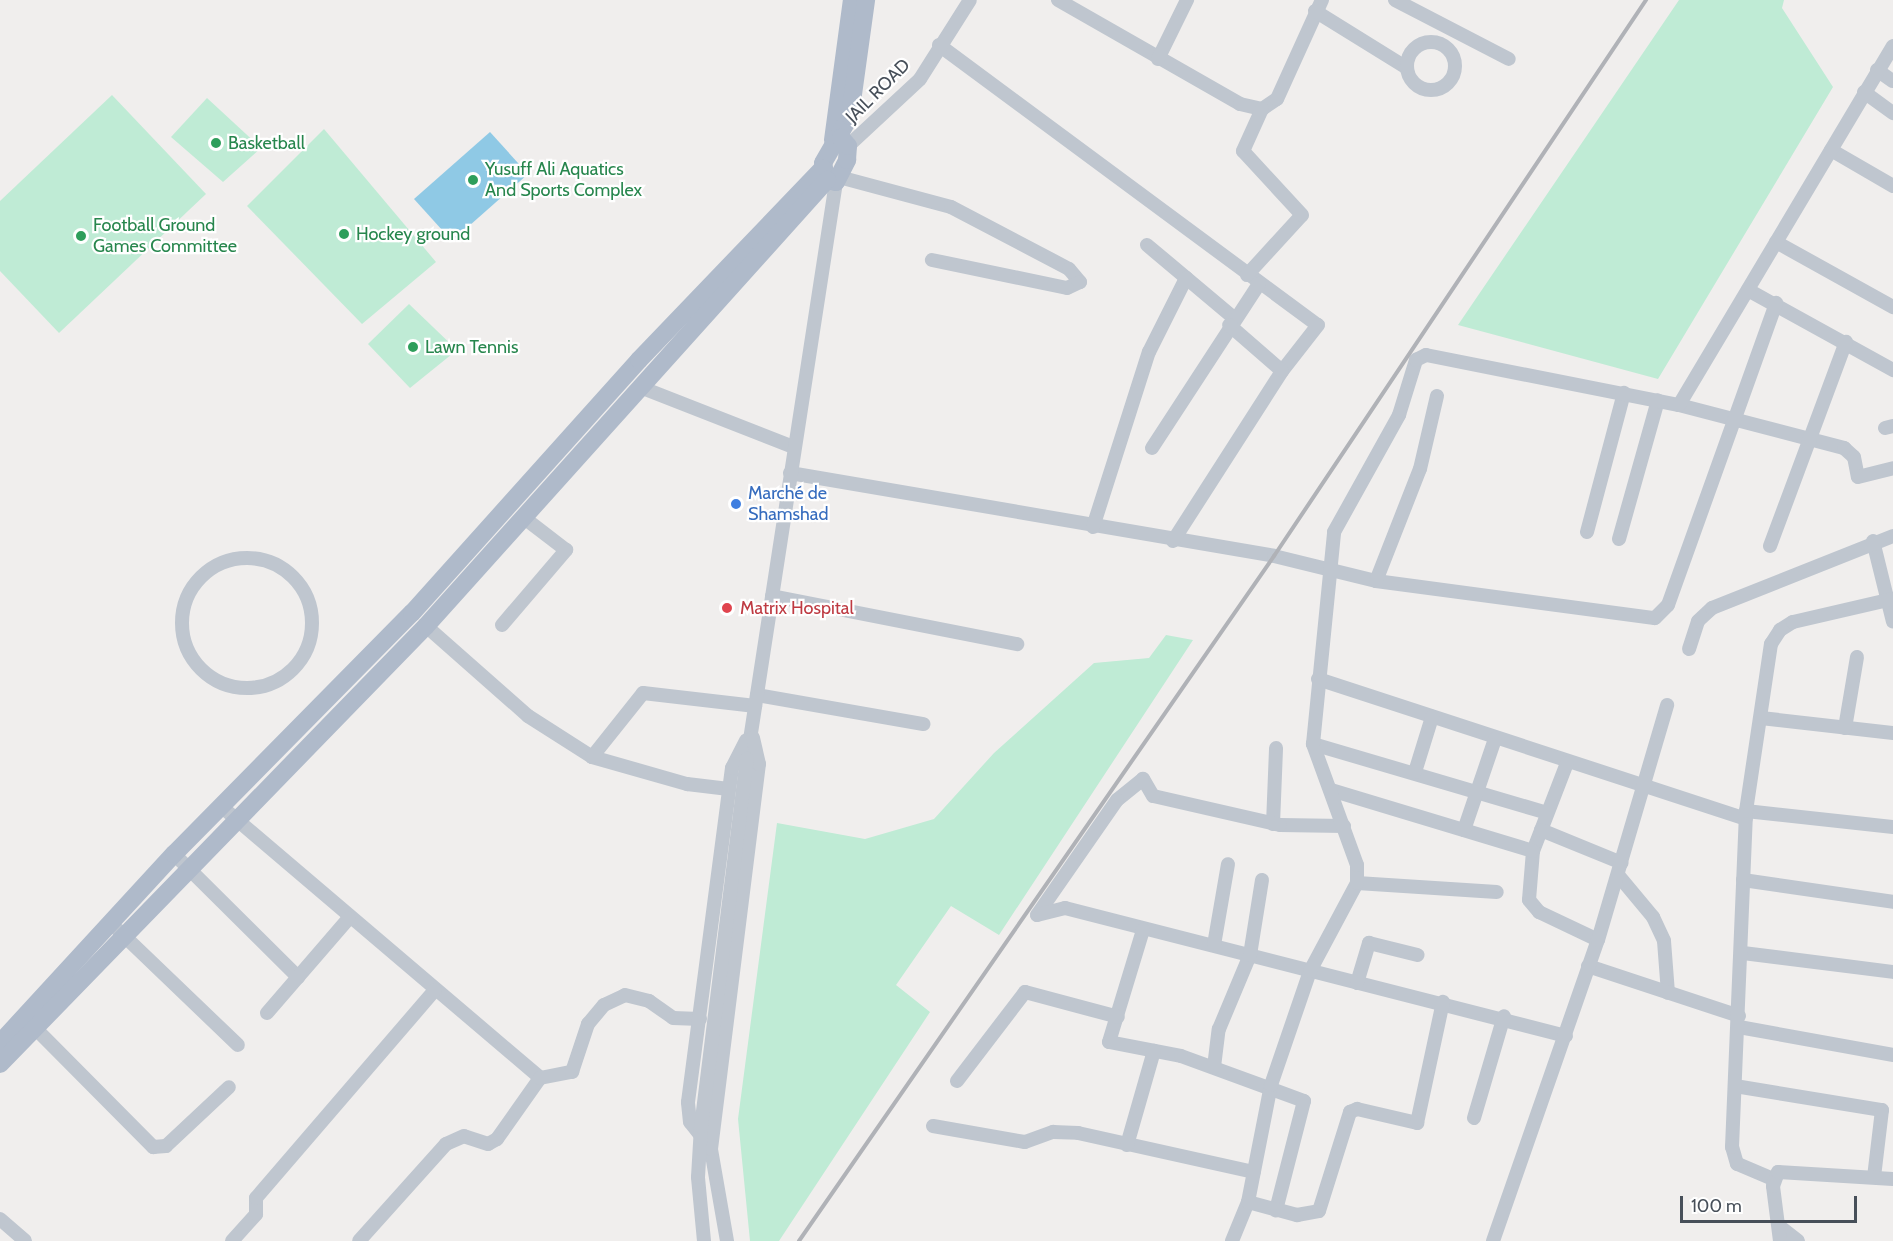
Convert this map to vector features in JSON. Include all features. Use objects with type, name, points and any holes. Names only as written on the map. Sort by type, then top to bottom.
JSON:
[{"type":"main road","points":[[840,143],[852,0]]},
{"type":"main road","points":[[0,1064],[190,873],[426,626],[831,177],[850,116],[866,0]]},
{"type":"main road","points":[[0,1043],[174,854],[412,613],[639,360],[831,177]]},
{"type":"street","name":"JAIL ROAD","points":[[840,143],[920,79],[939,45],[970,0]]},
{"type":"street","points":[[1058,0],[1240,104],[1263,110]]},
{"type":"street","points":[[1158,59],[1187,0]]},
{"type":"street","points":[[1395,0],[1509,59]]},
{"type":"street","points":[[1247,275],[1302,215],[1243,151],[1263,110],[1276,99],[1318,6],[1407,68]]},
{"type":"street","points":[[939,45],[1259,284],[1318,325],[1282,371],[1173,541]]},
{"type":"street","points":[[1678,405],[1749,290],[1893,46]]},
{"type":"street","points":[[1877,70],[1893,81]]},
{"type":"street","points":[[1864,92],[1893,113]]},
{"type":"street","points":[[1831,150],[1893,186]]},
{"type":"street","points":[[704,1241],[701,1127],[747,759],[831,177],[951,207],[1069,269],[1080,282],[1067,288],[932,260]]},
{"type":"street","points":[[1776,242],[1893,307]]},
{"type":"street","points":[[1147,245],[1186,278],[1282,371]]},
{"type":"street","points":[[1093,527],[1149,352],[1186,278]]},
{"type":"street","points":[[1152,448],[1231,322],[1259,284]]},
{"type":"street","points":[[1749,290],[1893,370]]},
{"type":"street","points":[[790,472],[1173,541],[1274,556],[1330,572],[1376,581],[1655,618],[1668,605],[1732,416],[1776,303]]},
{"type":"street","points":[[1770,546],[1806,437],[1846,342]]},
{"type":"street","points":[[1232,1241],[1248,1202],[1271,1085],[1310,971],[1357,883],[1357,865],[1313,744],[1334,532],[1399,415],[1419,356],[1624,393],[1732,416],[1851,452],[1858,477],[1893,468]]},
{"type":"street","points":[[640,387],[793,447]]},
{"type":"street","points":[[1587,532],[1624,393]]},
{"type":"street","points":[[1376,581],[1420,470],[1437,396]]},
{"type":"street","points":[[1619,539],[1658,400]]},
{"type":"street","points":[[502,625],[566,550],[523,517]]},
{"type":"street","points":[[1689,649],[1698,621],[1712,608],[1873,541],[1893,536]]},
{"type":"street","points":[[1873,541],[1890,599],[1893,622]]},
{"type":"street","points":[[246,556],[272,561],[293,576],[308,597],[313,623],[308,648],[293,670],[272,684],[246,689],[220,684],[199,669],[184,647],[180,622],[185,597],[201,578],[233,560],[246,556]]},
{"type":"street","points":[[772,596],[1017,644]]},
{"type":"street","points":[[1773,1179],[1746,1170],[1734,1156],[1735,1086],[1743,953],[1746,815],[1771,644],[1780,630],[1890,599]]},
{"type":"street","points":[[426,626],[528,716],[592,757],[652,777],[729,789]]},
{"type":"street","points":[[1845,728],[1857,657]]},
{"type":"street","points":[[1318,679],[1566,764],[1746,815],[1893,827]]},
{"type":"street","points":[[592,757],[643,693],[756,700],[923,724]]},
{"type":"street","points":[[1493,1241],[1598,940],[1647,787],[1667,705]]},
{"type":"street","points":[[1415,772],[1432,717]]},
{"type":"street","points":[[1761,718],[1893,733]]},
{"type":"street","points":[[711,1149],[690,1122],[688,1102],[732,768],[751,730]]},
{"type":"street","points":[[727,1241],[711,1149],[759,764],[751,730]]},
{"type":"street","points":[[1464,830],[1479,792],[1495,739]]},
{"type":"street","points":[[1313,744],[1415,772],[1547,813]]},
{"type":"street","points":[[1273,824],[1276,747]]},
{"type":"street","points":[[1566,764],[1533,851],[1528,900],[1539,912],[1598,940]]},
{"type":"street","points":[[1344,826],[1273,824],[1153,796],[1143,778],[1117,800],[1037,915],[1065,908],[1143,930],[1214,945],[1357,983],[1504,1016],[1566,1036]]},
{"type":"street","points":[[1330,790],[1533,851]]},
{"type":"street","points":[[222,807],[349,918],[540,1078]]},
{"type":"street","points":[[1541,830],[1620,869],[1653,917],[1664,941],[1668,993]]},
{"type":"street","points":[[174,854],[190,873],[298,977]]},
{"type":"street","points":[[1214,945],[1228,864]]},
{"type":"street","points":[[1214,1067],[1219,1029],[1250,955],[1262,880]]},
{"type":"street","points":[[1743,880],[1893,902]]},
{"type":"street","points":[[1357,883],[1497,892]]},
{"type":"street","points":[[267,1013],[349,918]]},
{"type":"street","points":[[111,924],[238,1045]]},
{"type":"street","points":[[1143,930],[1110,1042],[1214,1067],[1271,1085],[1304,1101],[1306,1108],[1276,1210]]},
{"type":"street","points":[[1357,983],[1369,943],[1418,955]]},
{"type":"street","points":[[1743,953],[1893,972]]},
{"type":"street","points":[[1588,966],[1668,993],[1739,1021],[1893,1055]]},
{"type":"street","points":[[232,1241],[256,1214],[256,1198],[435,990]]},
{"type":"street","points":[[957,1081],[1025,992],[1118,1017]]},
{"type":"street","points":[[358,1241],[446,1144],[465,1136],[488,1144],[497,1139],[540,1078],[572,1072],[588,1024],[604,1005],[625,995],[649,1001],[673,1018],[700,1019]]},
{"type":"street","points":[[1248,1202],[1297,1215],[1318,1210],[1350,1112],[1357,1108],[1417,1123],[1443,1002]]},
{"type":"street","points":[[1474,1118],[1504,1016]]},
{"type":"street","points":[[35,1028],[153,1147],[166,1146],[229,1087]]},
{"type":"street","points":[[1127,1145],[1154,1051]]},
{"type":"street","points":[[1735,1086],[1882,1110],[1874,1177]]},
{"type":"street","points":[[933,1126],[1025,1142],[1062,1131],[1254,1172]]},
{"type":"street","points":[[1780,1241],[1773,1179],[1778,1172],[1893,1179]]},
{"type":"street","points":[[0,1219],[25,1241]]},
{"type":"street","points":[[1779,1226],[1798,1241]]},
{"type":"green space","points":[[1679,0],[1784,0],[1782,8],[1833,87],[1658,379],[1458,325]]},
{"type":"green space","name":"Football Ground Games Committee","points":[[112,95],[206,194],[59,333],[0,271],[0,201]]},
{"type":"green space","name":"Basketball","points":[[207,98],[261,148],[223,182],[171,137]]},
{"type":"green space","name":"Hockey ground","points":[[324,129],[436,262],[362,324],[247,206]]},
{"type":"green space","name":"Lawn Tennis","points":[[409,304],[457,350],[410,388],[368,344]]},
{"type":"green space","points":[[1166,635],[1193,640],[999,935],[951,906],[896,985],[930,1012],[779,1241],[750,1241],[738,1119],[777,823],[865,839],[934,819],[994,753],[1094,663],[1149,658]]},
{"type":"water","points":[[490,132],[528,174],[452,241],[414,199]]},
{"type":"railway","points":[[799,1241],[1274,556],[1646,0]]},
{"type":"place","name":"Basketball","points":[[216,143]]},
{"type":"place","name":"Yusuff Ali Aquatics And Sports Complex","points":[[473,180]]},
{"type":"place","name":"Hockey ground","points":[[344,234]]},
{"type":"place","name":"Football Ground Games Committee","points":[[81,236]]},
{"type":"place","name":"Lawn Tennis","points":[[413,347]]},
{"type":"place","name":"Marché de Shamshad","points":[[736,504]]},
{"type":"place","name":"Matrix Hospital","points":[[727,608]]}]
